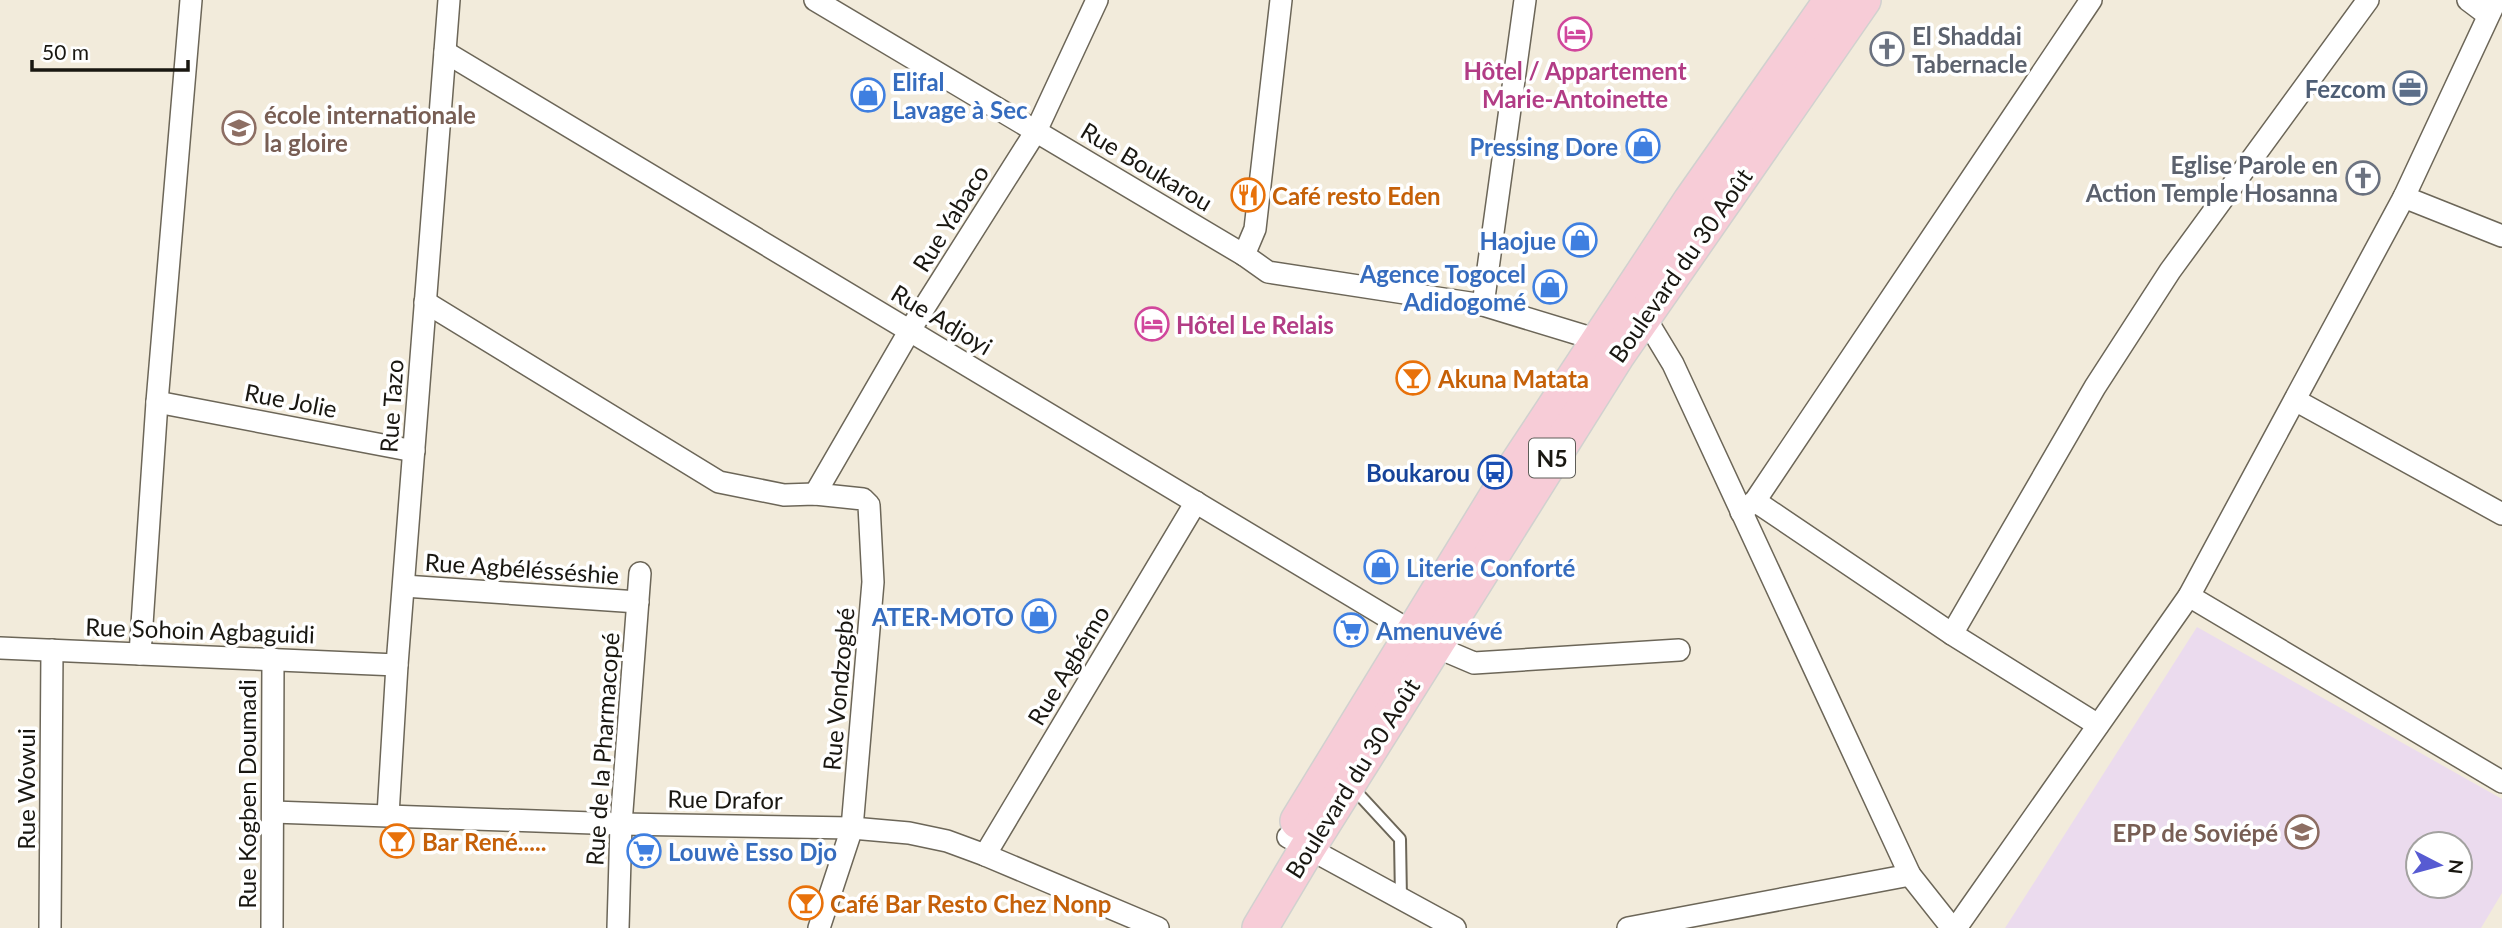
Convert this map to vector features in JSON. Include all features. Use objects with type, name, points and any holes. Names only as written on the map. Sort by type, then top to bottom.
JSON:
[{"type":"highway","name":"Boulevard du 30 Août","points":[[1635,310],[1691,201],[1832,0]]},
{"type":"highway","name":"Boulevard du 30 Août","points":[[1236,928],[1297,843],[1608,347],[1863,0]]},
{"type":"highway","name":"Boulevard du 30 Août","points":[[1260,928],[1297,843],[1349,784],[1423,639]]},
{"type":"street","points":[[140,654],[191,0]]},
{"type":"street","name":"Rue Tazo","points":[[388,815],[397,665],[449,0]]},
{"type":"street","name":"Rue Boukarou","points":[[815,0],[1244,255],[1268,272],[1483,305],[1608,347]]},
{"type":"street","name":"Rue Yabaco","points":[[815,494],[910,330],[1035,131],[1097,0]]},
{"type":"street","points":[[1244,255],[1255,229],[1281,0]]},
{"type":"street","points":[[1483,305],[1525,0]]},
{"type":"street","points":[[1748,507],[2091,0]]},
{"type":"street","points":[[1952,634],[2095,387],[2170,271],[2368,0]]},
{"type":"street","points":[[1635,310],[1673,364],[1748,507],[1910,875],[1954,928],[2189,596],[2404,197],[2492,7],[2468,0]]},
{"type":"street","name":"Rue Adjoyi","points":[[445,52],[1423,639],[1474,663],[1679,650]]},
{"type":"street","points":[[2404,197],[2502,236]]},
{"type":"street","points":[[425,302],[719,482],[784,495],[815,494]]},
{"type":"street","points":[[2295,400],[2502,514]]},
{"type":"street","name":"Rue Jolie","points":[[158,401],[414,451]]},
{"type":"street","name":"Rue Vondzogbé","points":[[815,494],[863,499],[869,505],[873,582],[852,828],[819,928]]},
{"type":"street","name":"Rue Agbémo","points":[[985,855],[1196,502]]},
{"type":"street","points":[[1748,507],[2098,725]]},
{"type":"street","name":"Rue de la Pharmacopé","points":[[618,928],[621,824],[640,573]]},
{"type":"street","name":"Rue Agbélésséshie","points":[[404,586],[638,602]]},
{"type":"street","points":[[2189,596],[2502,782]]},
{"type":"street","name":"Rue Sohoin Agbaguidi","points":[[0,648],[397,665]]},
{"type":"street","name":"Rue Wowui","points":[[50,928],[52,650]]},
{"type":"street","name":"Rue Kogben Doumadi","points":[[272,928],[273,659]]},
{"type":"street","name":"Rue Drafor","points":[[273,812],[621,824],[852,828],[909,833],[947,841],[985,855],[1158,928]]},
{"type":"street","points":[[1297,843],[1455,928]]},
{"type":"street","points":[[1628,928],[1910,875]]},
{"type":"lane","points":[[1349,784],[1400,839],[1401,899]]},
{"type":"shaded area","name":"EPP de Soviépé","points":[[2197,627],[2502,799],[2502,893],[2481,928],[2005,928]]},
{"type":"place","name":"Hôtel / Appartement Marie-Antoinette","points":[[1575,34]]},
{"type":"place","name":"El Shaddai Tabernacle","points":[[1887,49]]},
{"type":"place","name":"Fezcom","points":[[2410,88]]},
{"type":"place","name":"Elifal Lavage à Sec","points":[[868,95]]},
{"type":"place","name":"école internationale la gloire","points":[[239,128]]},
{"type":"place","name":"Pressing Dore","points":[[1643,146]]},
{"type":"place","name":"Eglise Parole en Action Temple Hosanna","points":[[2363,178]]},
{"type":"place","name":"Café resto Eden","points":[[1248,195]]},
{"type":"place","name":"Haojue","points":[[1580,240]]},
{"type":"place","name":"Agence Togocel Adidogomé","points":[[1550,287]]},
{"type":"place","name":"Hôtel Le Relais","points":[[1152,324]]},
{"type":"place","name":"Akuna Matata","points":[[1413,378]]},
{"type":"place","name":"Boukarou","points":[[1495,472]]},
{"type":"place","name":"Literie Conforté","points":[[1381,567]]},
{"type":"place","name":"ATER-MOTO","points":[[1039,616]]},
{"type":"place","name":"Amenuvévé","points":[[1351,630]]},
{"type":"place","name":"EPP de Soviépé","points":[[2302,832]]},
{"type":"place","name":"Bar René.....","points":[[397,841]]},
{"type":"place","name":"Louwè Esso Djo","points":[[644,851]]},
{"type":"place","name":"Café Bar Resto Chez Nonp","points":[[806,903]]}]
